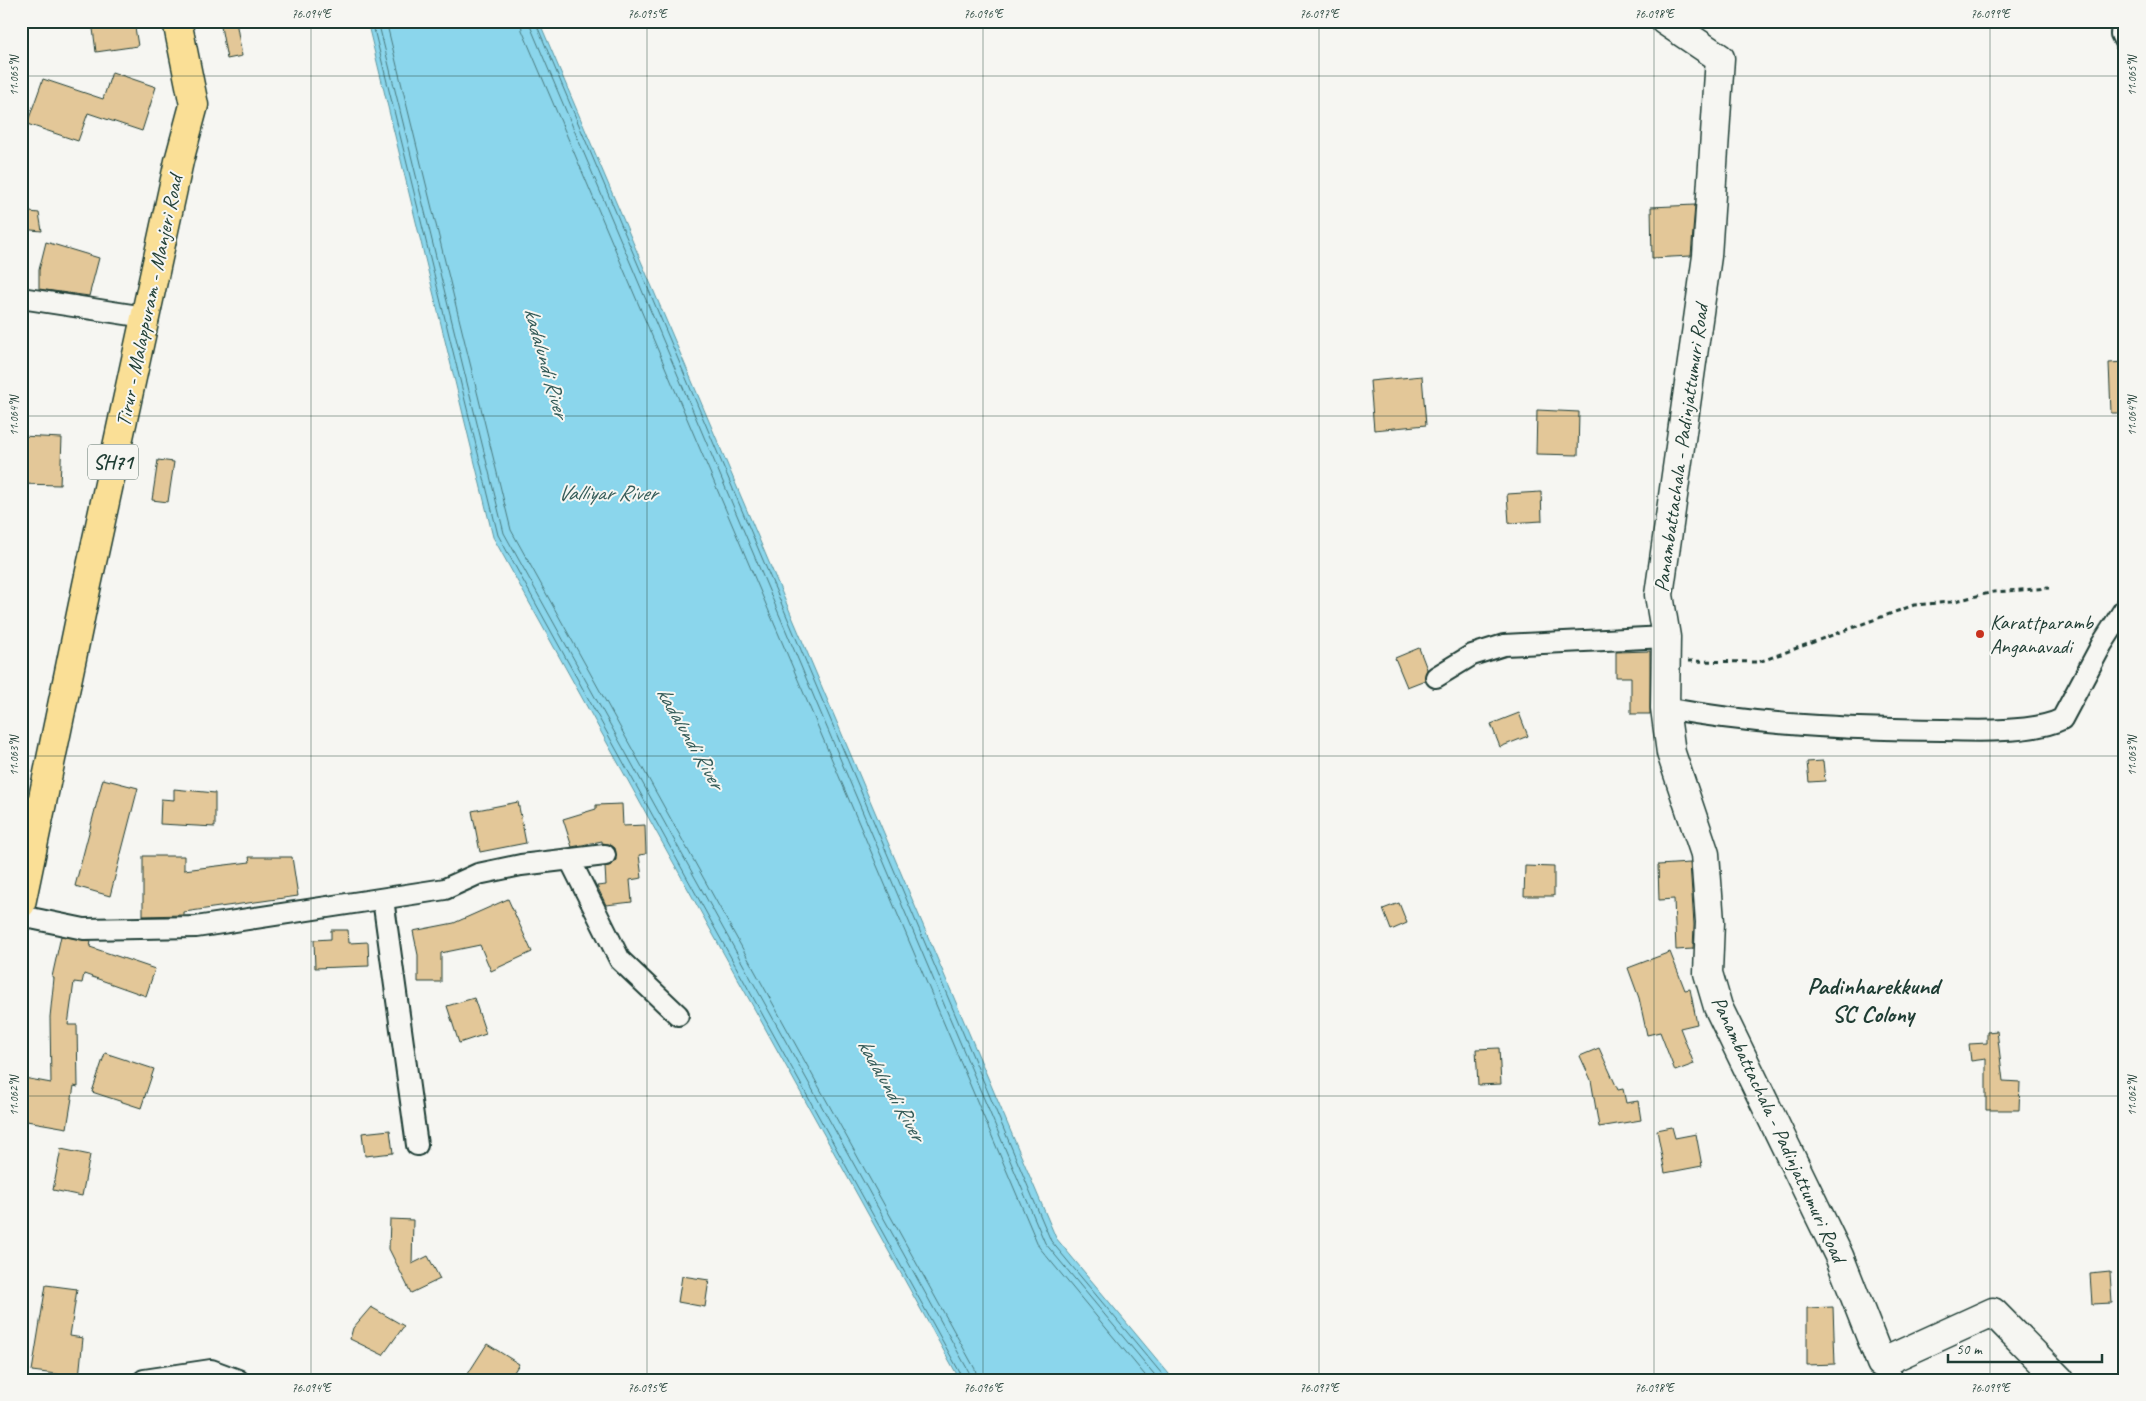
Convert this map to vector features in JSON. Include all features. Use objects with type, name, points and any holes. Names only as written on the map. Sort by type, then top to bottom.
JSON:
[{"type":"main road","name":"Tirur - Malappuram - Manjeri Road","points":[[21,904],[87,585],[145,317],[194,104],[177,21]]},
{"type":"main road","name":"Panambattachala - Padinjattumuri Road","points":[[1665,21],[1720,58],[1707,256],[1659,595],[1667,649],[1666,708],[1671,753],[1705,854],[1710,922],[1708,973],[1718,1007],[1839,1256],[1887,1371],[1993,1312],[2060,1380]]},
{"type":"street","points":[[2122,21],[2121,34],[2125,42]]},
{"type":"street","points":[[21,298],[145,317]]},
{"type":"street","points":[[1666,708],[1761,723],[1852,729],[1977,731],[2051,725],[2062,720],[2102,644],[2125,608]]},
{"type":"street","points":[[1436,677],[1472,655],[1504,645],[1667,649]]},
{"type":"street","points":[[21,916],[84,929],[196,927],[445,889],[478,874],[522,865],[605,855]]},
{"type":"street","points":[[570,860],[620,960],[678,1015]]},
{"type":"street","points":[[384,899],[417,1145]]},
{"type":"street","points":[[144,1380],[210,1370],[238,1380]]},
{"type":"path","points":[[1667,649],[1759,662],[1914,605],[1951,602],[1994,592],[2049,588]]},
{"type":"water","name":"Valliyar River","points":[[367,21],[539,21],[1056,1238],[1174,1380],[960,1380],[493,537]]},
{"type":"building","points":[[92,21],[134,21],[138,46],[96,52]]},
{"type":"building","points":[[220,21],[236,21],[242,56],[227,59]]},
{"type":"building","points":[[112,72],[156,87],[142,131],[88,113],[78,141],[27,124],[43,79],[103,99]]},
{"type":"building","points":[[1695,205],[1691,256],[1652,258],[1651,207]]},
{"type":"building","points":[[21,211],[39,213],[42,231],[21,229]]},
{"type":"building","points":[[46,242],[99,258],[89,296],[39,289],[39,270]]},
{"type":"building","points":[[2125,362],[2125,413],[2111,413],[2109,363]]},
{"type":"building","points":[[1422,376],[1426,425],[1374,430],[1370,381]]},
{"type":"building","points":[[1537,410],[1579,412],[1578,455],[1536,454]]},
{"type":"building","points":[[21,436],[62,438],[60,485],[21,484]]},
{"type":"building","points":[[158,460],[174,462],[168,502],[152,500]]},
{"type":"building","points":[[1541,492],[1542,521],[1509,523],[1507,494]]},
{"type":"building","points":[[1419,648],[1427,669],[1425,680],[1407,687],[1395,658]]},
{"type":"building","points":[[1650,651],[1650,714],[1631,714],[1631,677],[1616,677],[1616,652]]},
{"type":"building","points":[[1519,713],[1528,736],[1500,747],[1491,724]]},
{"type":"building","points":[[1823,761],[1825,781],[1809,782],[1807,762]]},
{"type":"building","points":[[103,779],[138,788],[110,896],[75,886]]},
{"type":"building","points":[[174,789],[215,793],[215,827],[160,824],[161,799],[174,800]]},
{"type":"building","points":[[518,802],[526,843],[480,852],[472,811]]},
{"type":"building","points":[[622,804],[623,826],[645,825],[646,854],[639,855],[642,878],[630,880],[632,902],[606,905],[597,886],[606,885],[605,867],[612,865],[616,860],[615,848],[609,844],[602,843],[602,841],[572,847],[563,819],[596,809],[596,805]]},
{"type":"building","points":[[143,856],[184,856],[184,870],[250,862],[249,857],[292,857],[298,896],[184,912],[184,915],[143,916]]},
{"type":"building","points":[[1690,863],[1694,925],[1693,949],[1676,950],[1674,899],[1659,900],[1658,865]]},
{"type":"building","points":[[1525,866],[1554,867],[1554,896],[1524,896]]},
{"type":"building","points":[[508,899],[532,952],[491,971],[480,945],[441,953],[441,982],[418,982],[418,955],[413,931],[454,923]]},
{"type":"building","points":[[1399,903],[1407,923],[1391,930],[1383,909]]},
{"type":"building","points":[[331,930],[348,930],[349,943],[368,942],[369,966],[315,968],[314,940],[331,939]]},
{"type":"building","points":[[61,936],[91,941],[90,947],[155,969],[146,996],[84,974],[82,983],[74,982],[68,1025],[77,1025],[78,1087],[74,1086],[67,1128],[21,1120],[24,1078],[51,1083],[50,1017],[54,978],[52,977]]},
{"type":"building","points":[[1670,952],[1685,990],[1690,989],[1697,1024],[1680,1028],[1694,1064],[1675,1071],[1660,1032],[1647,1035],[1639,998],[1628,968]]},
{"type":"building","points":[[474,998],[486,1034],[459,1043],[447,1006]]},
{"type":"building","points":[[1997,1031],[2003,1081],[2020,1082],[2019,1110],[1986,1110],[1986,1059],[1971,1061],[1969,1044],[1987,1043],[1987,1032]]},
{"type":"building","points":[[1499,1048],[1501,1084],[1478,1085],[1476,1049]]},
{"type":"building","points":[[1599,1048],[1618,1090],[1623,1089],[1626,1103],[1638,1101],[1641,1120],[1599,1127],[1591,1080],[1580,1056]]},
{"type":"building","points":[[105,1053],[154,1069],[141,1108],[92,1092]]},
{"type":"building","points":[[1672,1127],[1675,1138],[1696,1134],[1702,1166],[1665,1173],[1657,1130]]},
{"type":"building","points":[[390,1130],[393,1153],[365,1156],[362,1133]]},
{"type":"building","points":[[61,1149],[90,1155],[82,1196],[53,1190]]},
{"type":"building","points":[[390,1219],[413,1220],[412,1264],[428,1256],[440,1279],[411,1293],[389,1249]]},
{"type":"building","points":[[2110,1272],[2112,1303],[2092,1304],[2090,1274]]},
{"type":"building","points":[[682,1276],[709,1280],[705,1307],[678,1302]]},
{"type":"building","points":[[46,1285],[77,1289],[70,1336],[83,1338],[79,1377],[32,1371]]},
{"type":"building","points":[[371,1307],[404,1326],[383,1355],[350,1339],[353,1328]]},
{"type":"building","points":[[1833,1307],[1835,1364],[1807,1365],[1807,1308]]},
{"type":"building","points":[[487,1344],[519,1364],[509,1380],[464,1380]]},
{"type":"place","name":"Karattparamb Anganavadi","points":[[1980,634]]},
{"type":"district","name":"Padinharekkund SC Colony","points":[[1873,1000]]},
{"type":"water label","name":"kadalundi River","points":[[547,362]]},
{"type":"water label","name":"kadalundi River","points":[[691,737]]},
{"type":"water label","name":"kadalundi River","points":[[892,1089]]}]
